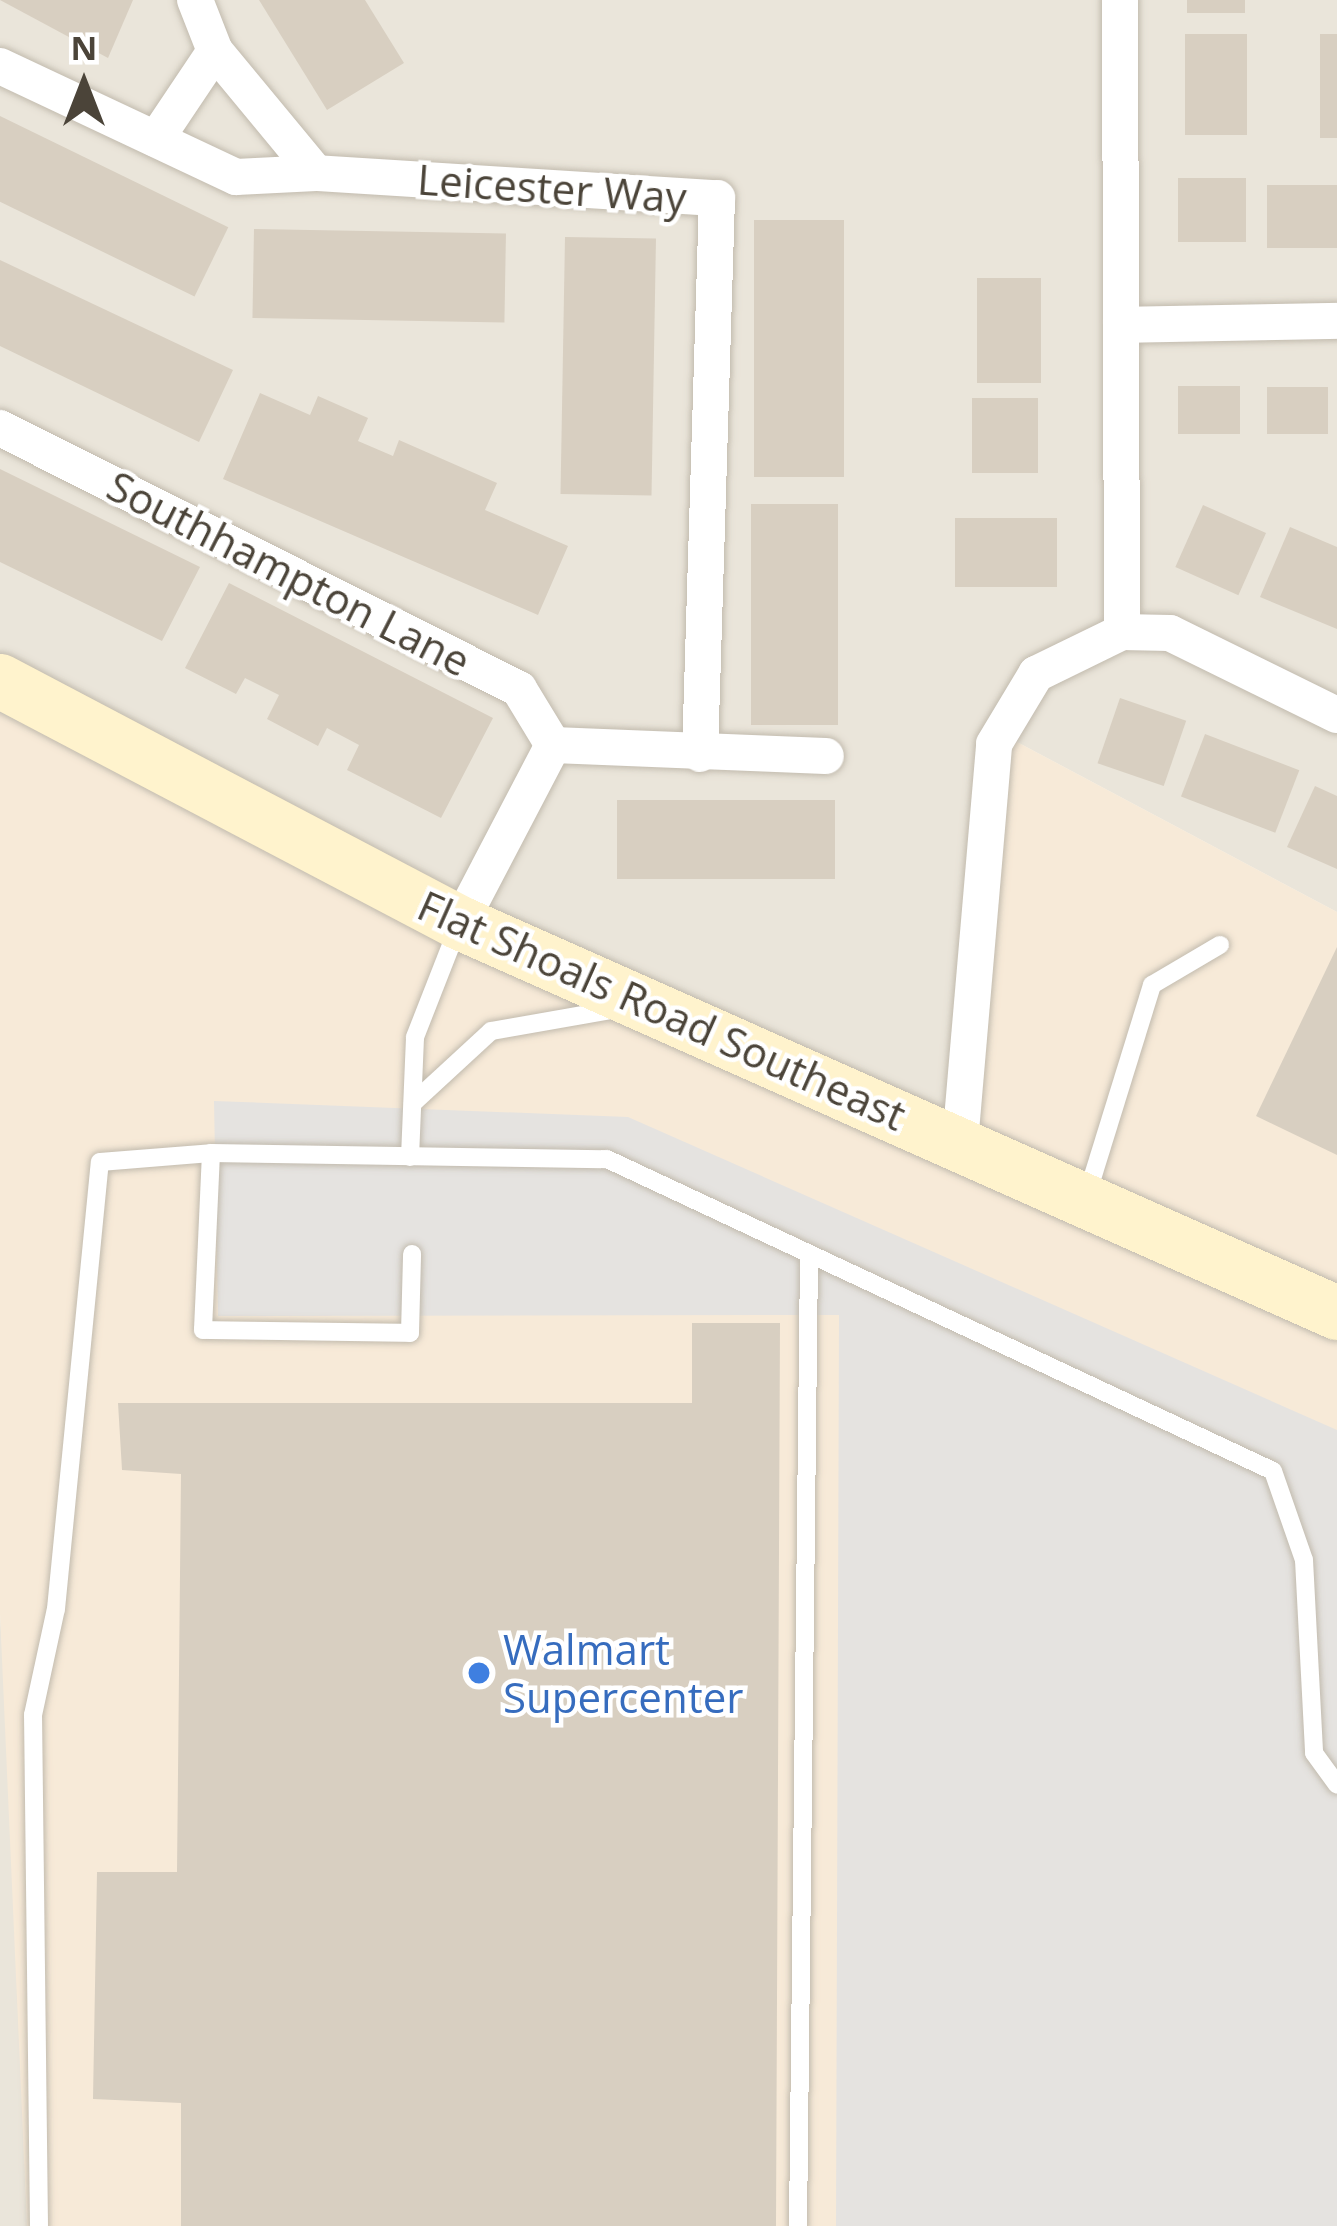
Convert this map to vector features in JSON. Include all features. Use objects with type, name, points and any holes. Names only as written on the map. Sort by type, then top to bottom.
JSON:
[{"type":"street","points":[[195,0],[215,51],[316,173]]},
{"type":"street","points":[[1120,0],[1122,632]]},
{"type":"street","points":[[156,140],[215,51]]},
{"type":"street","name":"Leicester Way","points":[[0,66],[236,177],[316,173],[717,198],[700,754]]},
{"type":"street","points":[[1121,325],[1337,321]]},
{"type":"street","name":"Southhampton Lane","points":[[0,428],[519,689],[553,746]]},
{"type":"street","points":[[960,1143],[994,744],[1036,674],[1122,632],[1170,633],[1337,715]]},
{"type":"street","name":"Flat Shoals Road Southeast","points":[[0,681],[460,923],[1337,1313]]},
{"type":"street","points":[[460,923],[553,746],[826,756]]},
{"type":"lane","points":[[410,1157],[415,1037],[460,923]]},
{"type":"lane","points":[[1086,1199],[1152,985],[1220,945]]},
{"type":"lane","points":[[413,1103],[491,1031],[641,1006]]},
{"type":"lane","points":[[211,1154],[203,1330],[410,1333],[412,1254]]},
{"type":"lane","points":[[39,2226],[33,1715],[56,1609],[100,1162],[211,1154],[607,1159],[1273,1472],[1304,1560],[1313,1753],[1337,1785]]},
{"type":"lane","points":[[798,2226],[809,1256]]},
{"type":"shaded area","points":[[0,0],[1337,0],[1337,912],[1002,734],[978,1168],[751,1077],[0,713]]},
{"type":"shaded area","points":[[0,713],[751,1077],[978,1166],[1002,734],[1337,912],[1337,2226],[27,2226],[0,1614]]},
{"type":"shaded area","points":[[214,1101],[628,1117],[1337,1430],[1337,2226],[836,2226],[839,1315],[218,1316]]},
{"type":"shaded area","points":[[0,1614],[13,1819],[27,2226],[0,2226]]},
{"type":"building","points":[[0,0],[133,0],[108,58]]},
{"type":"building","points":[[259,0],[365,0],[404,63],[327,110]]},
{"type":"building","points":[[1187,0],[1245,0],[1245,13],[1187,13]]},
{"type":"building","points":[[1185,34],[1247,34],[1247,135],[1185,135]]},
{"type":"building","points":[[1320,34],[1337,34],[1337,138],[1320,138]]},
{"type":"building","points":[[0,116],[228,227],[195,297],[0,202]]},
{"type":"building","points":[[1178,178],[1246,178],[1246,242],[1178,242]]},
{"type":"building","points":[[1267,185],[1337,185],[1337,248],[1267,248]]},
{"type":"building","points":[[754,220],[844,220],[844,477],[754,477]]},
{"type":"building","points":[[254,229],[506,233],[504,322],[252,318]]},
{"type":"building","points":[[565,237],[656,239],[652,496],[561,494]]},
{"type":"building","points":[[0,260],[233,370],[199,442],[0,346]]},
{"type":"building","points":[[977,278],[1041,278],[1041,383],[977,383]]},
{"type":"building","points":[[1178,386],[1240,386],[1240,434],[1178,434]]},
{"type":"building","points":[[1267,387],[1328,387],[1328,434],[1267,434]]},
{"type":"building","points":[[260,393],[310,415],[318,396],[368,418],[358,441],[393,456],[399,440],[497,483],[485,510],[568,546],[538,615],[223,479]]},
{"type":"building","points":[[972,398],[1038,398],[1038,473],[972,473]]},
{"type":"building","points":[[0,469],[200,567],[162,641],[0,562]]},
{"type":"building","points":[[751,504],[838,504],[838,725],[751,725]]},
{"type":"building","points":[[1203,505],[1266,533],[1238,595],[1175,567]]},
{"type":"building","points":[[955,518],[1057,518],[1057,587],[955,587]]},
{"type":"building","points":[[1290,527],[1337,547],[1337,629],[1260,597]]},
{"type":"building","points":[[229,583],[493,718],[441,818],[347,770],[359,745],[327,728],[318,746],[267,719],[279,695],[245,678],[236,694],[185,668]]},
{"type":"building","points":[[1120,698],[1186,721],[1164,786],[1098,763]]},
{"type":"building","points":[[1205,734],[1299,770],[1275,833],[1181,797]]},
{"type":"building","points":[[1315,786],[1337,796],[1337,869],[1287,847]]},
{"type":"building","points":[[617,800],[835,800],[835,879],[617,879]]},
{"type":"building","points":[[1337,947],[1337,1155],[1256,1116]]},
{"type":"building","name":"Walmart Supercenter","points":[[692,1323],[780,1323],[776,2226],[181,2226],[181,2103],[93,2099],[97,1872],[177,1872],[181,1474],[122,1470],[118,1403],[692,1403]]},
{"type":"place","name":"Walmart Supercenter","points":[[479,1673]]}]
